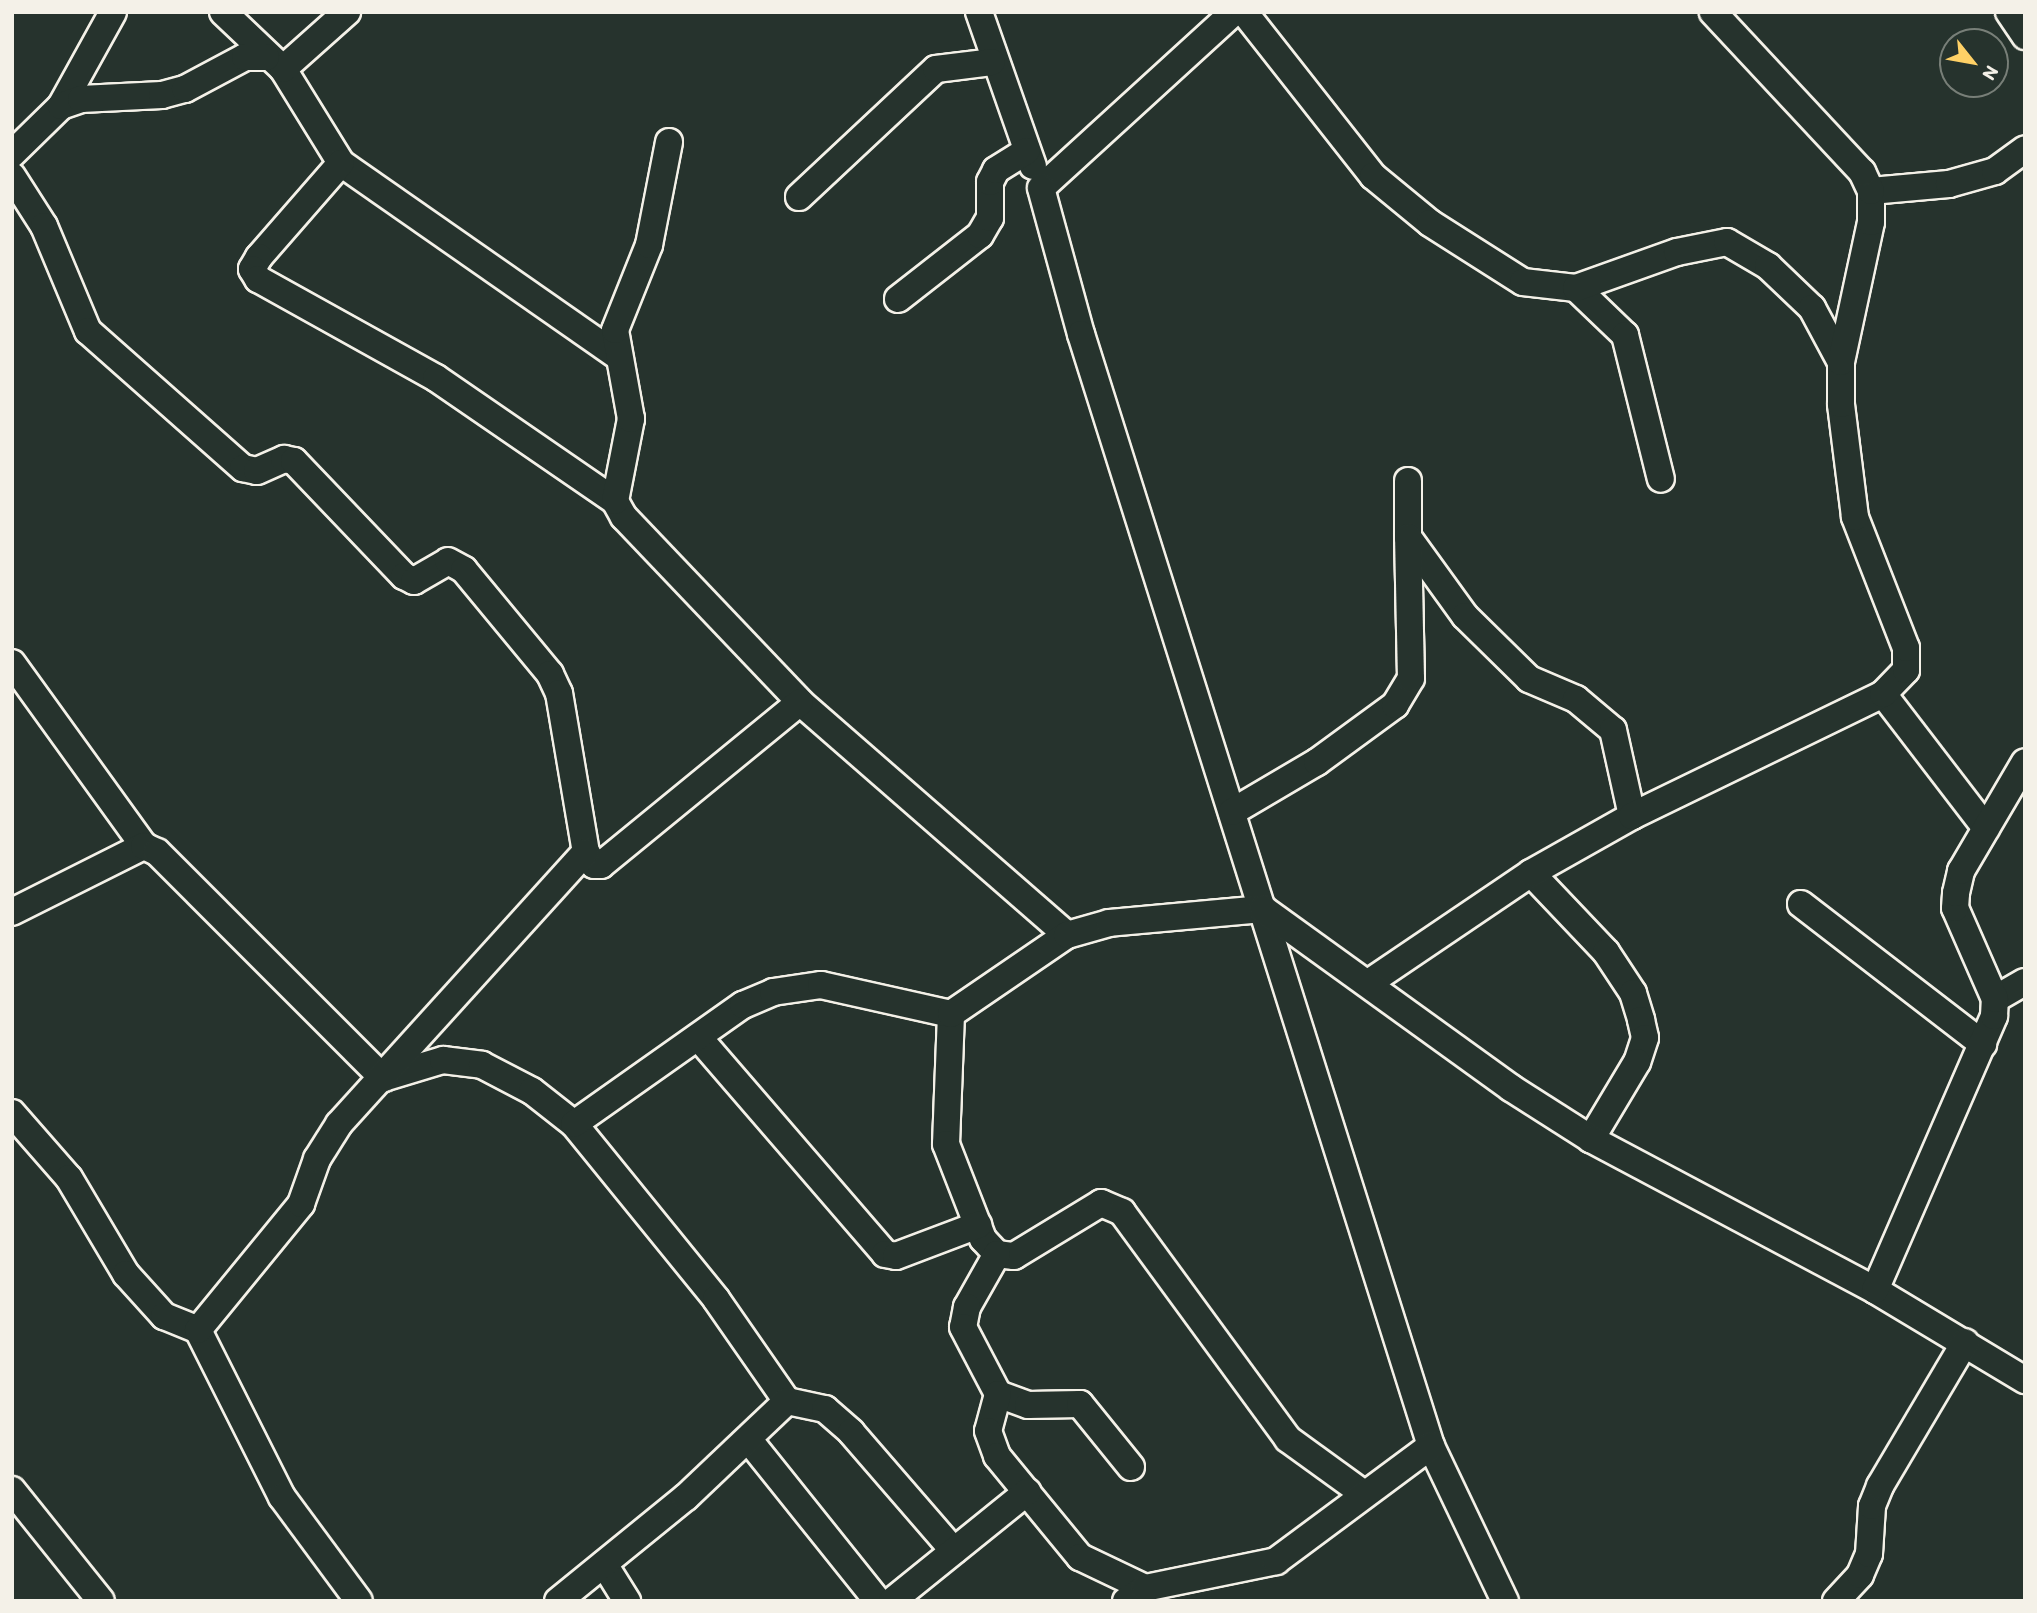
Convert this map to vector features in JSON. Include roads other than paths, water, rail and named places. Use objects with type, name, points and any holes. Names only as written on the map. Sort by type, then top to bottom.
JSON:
[{"type":"street","points":[[12,153],[61,106],[113,12]]},
{"type":"street","points":[[223,12],[274,63],[341,163],[618,356]]},
{"type":"street","points":[[61,106],[81,99],[174,92],[245,57],[274,63],[347,12]]},
{"type":"street","points":[[979,12],[992,62],[1041,188],[1081,334],[1431,1446],[1505,1601]]},
{"type":"street","points":[[1041,188],[1234,12]]},
{"type":"street","points":[[1244,12],[1373,176],[1430,223],[1523,282],[1576,288],[1677,252],[1727,242],[1768,266],[1812,308],[1841,362]]},
{"type":"street","points":[[1370,982],[1531,873],[1632,816],[1882,694],[1906,670],[1906,648],[1855,517],[1841,362],[1871,222],[1871,191],[1862,172],[1713,12]]},
{"type":"street","points":[[2009,12],[2025,36]]},
{"type":"street","points":[[799,197],[936,69],[992,62]]},
{"type":"street","points":[[615,501],[631,419],[615,330],[649,244],[669,142]]},
{"type":"street","points":[[1871,191],[1949,184],[1995,171],[2025,149]]},
{"type":"street","points":[[898,299],[980,235],[990,218],[990,182],[996,170],[1027,151]]},
{"type":"street","points":[[341,163],[259,257],[252,269],[258,279],[436,379],[615,501],[624,517],[800,702],[1067,935]]},
{"type":"street","points":[[12,176],[44,226],[88,331],[243,468],[257,471],[284,459],[294,461],[404,576],[414,581],[447,561],[464,570],[550,674],[559,693],[586,852],[594,864],[601,865],[800,702]]},
{"type":"street","points":[[1576,288],[1625,335],[1661,479]]},
{"type":"street","points":[[1232,812],[1317,762],[1395,705],[1410,678],[1408,481]]},
{"type":"street","points":[[1408,537],[1465,616],[1529,679],[1576,699],[1613,730],[1632,816]]},
{"type":"street","points":[[12,663],[144,846],[157,852],[383,1078]]},
{"type":"street","points":[[1882,694],[1986,828]]},
{"type":"street","points":[[1875,1290],[1983,1044],[1995,999],[1955,908],[1961,871],[2025,762]]},
{"type":"street","points":[[12,912],[144,846]]},
{"type":"street","points":[[198,1330],[301,1204],[317,1159],[340,1124],[586,852]]},
{"type":"street","points":[[1531,873],[1606,952],[1633,993],[1641,1020],[1645,1038],[1637,1062],[1591,1139]]},
{"type":"street","points":[[1801,904],[1983,1044]]},
{"type":"street","points":[[574,1124],[698,1037],[773,992],[821,985],[951,1014],[1067,935],[1110,923],[1263,909],[1370,982],[1510,1088],[1591,1139],[1875,1290],[2025,1380]]},
{"type":"street","points":[[1995,999],[2025,982]]},
{"type":"street","points":[[951,1014],[946,1144],[978,1225],[997,1254]]},
{"type":"street","points":[[698,1037],[885,1254],[896,1256],[978,1225]]},
{"type":"street","points":[[383,1078],[443,1060],[482,1065],[532,1091],[574,1124],[716,1299],[787,1401],[825,1409],[842,1424],[954,1551]]},
{"type":"street","points":[[12,1113],[69,1178],[126,1274],[164,1316],[198,1330],[282,1497],[359,1601]]},
{"type":"street","points":[[997,1254],[1014,1256],[1101,1203],[1122,1212],[1288,1439],[1364,1494]]},
{"type":"street","points":[[997,1254],[967,1307],[963,1327],[998,1394],[1028,1405],[1080,1404],[1130,1467]]},
{"type":"street","points":[[1836,1601],[1860,1575],[1869,1554],[1872,1506],[1880,1486],[1965,1342]]},
{"type":"street","points":[[998,1394],[988,1430],[997,1456],[1080,1557],[1136,1594],[1276,1561],[1431,1446]]},
{"type":"street","points":[[558,1601],[748,1439],[787,1401]]},
{"type":"street","points":[[748,1439],[878,1601]]},
{"type":"street","points":[[12,1490],[101,1601]]},
{"type":"street","points":[[892,1601],[1027,1492]]},
{"type":"street","points":[[604,1564],[627,1601]]}]
